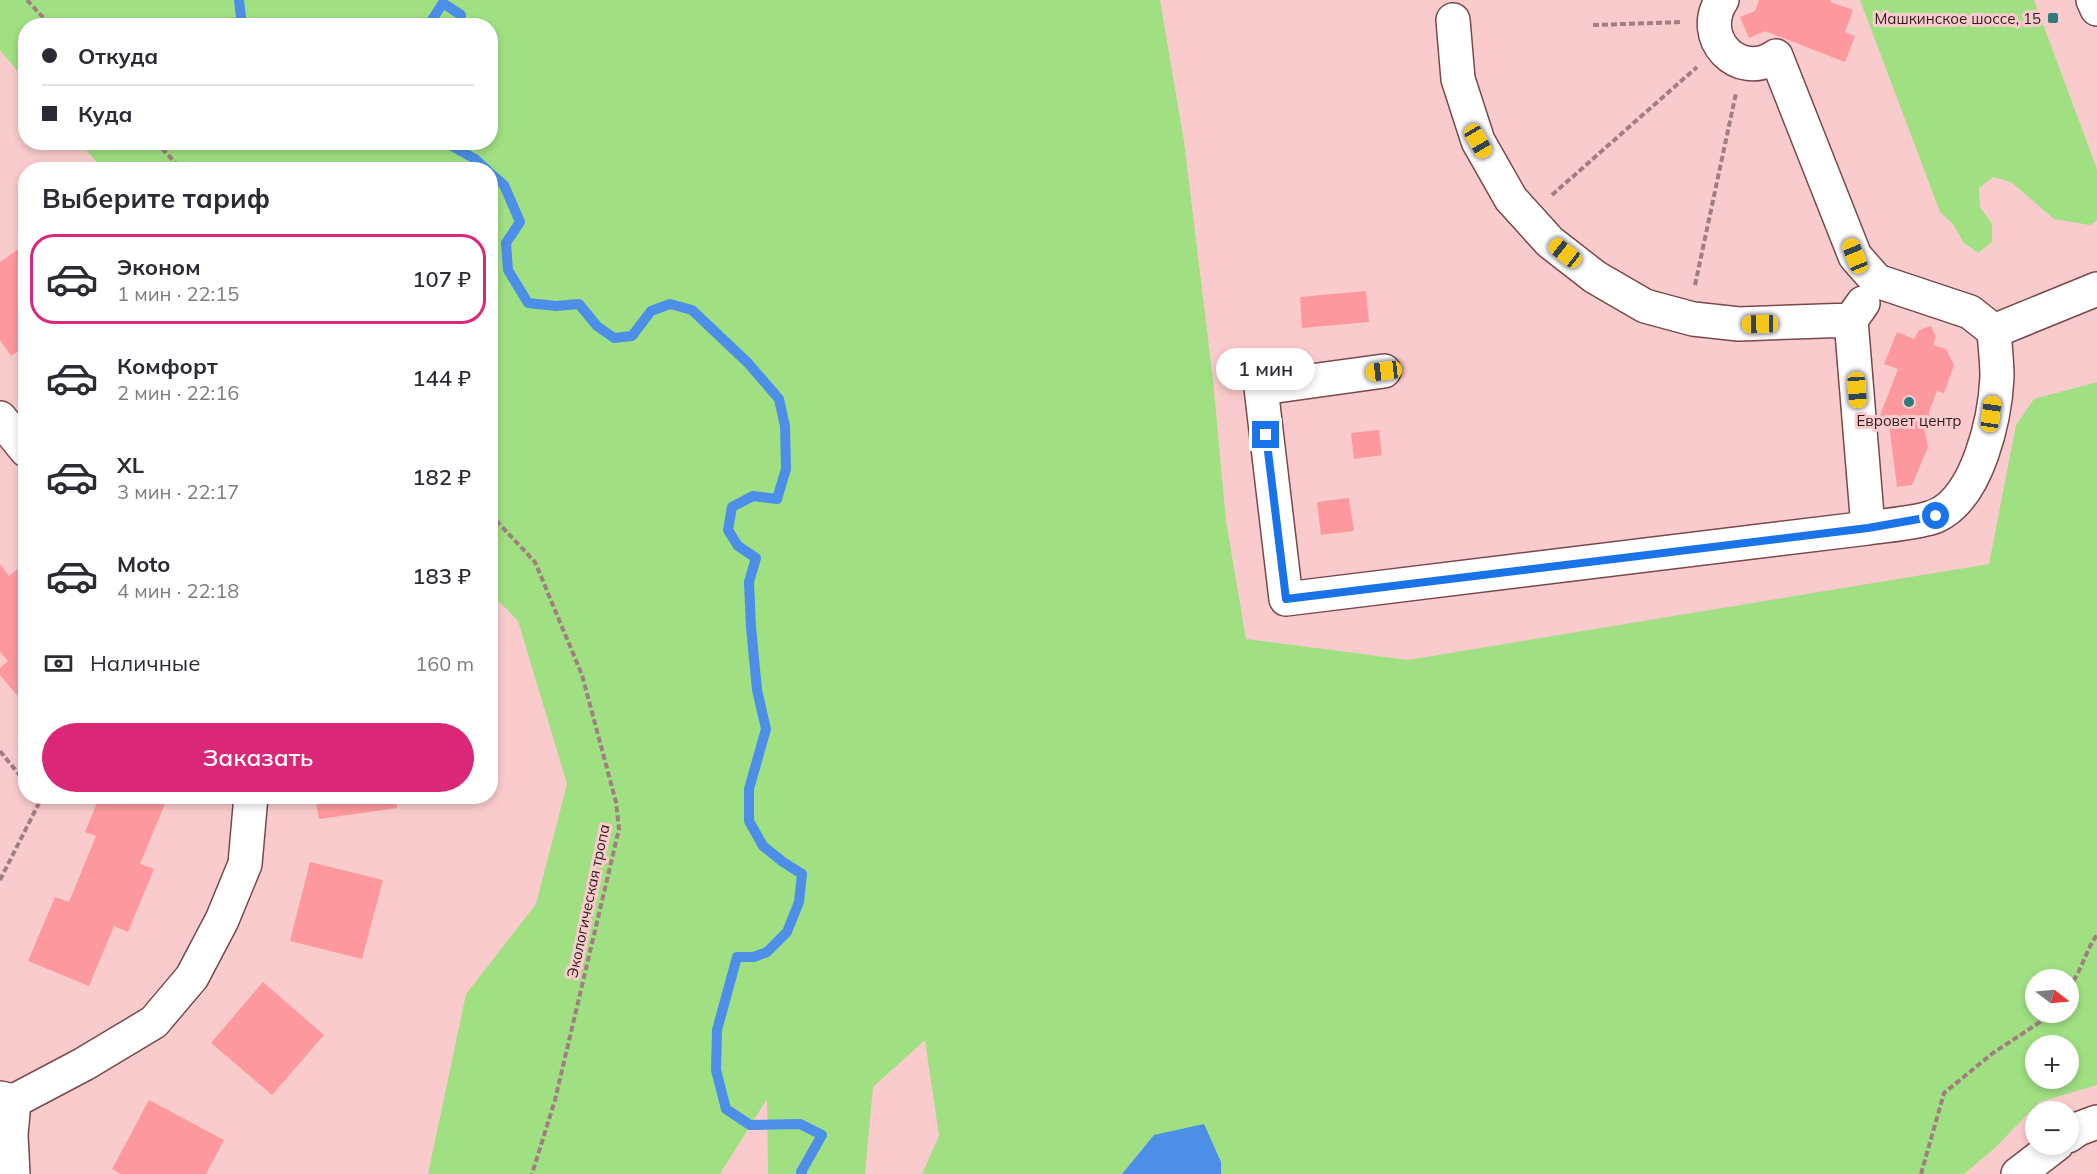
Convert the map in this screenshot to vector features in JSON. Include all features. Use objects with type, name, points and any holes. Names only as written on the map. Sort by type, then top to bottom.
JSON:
[{"type":"main road","points":[[2093,0],[2097,9]]},
{"type":"main road","points":[[1453,20],[1458,79],[1478,141],[1511,199],[1550,242],[1595,277],[1645,306],[1688,318],[1739,324],[1851,320]]},
{"type":"main road","points":[[1384,371],[1261,388],[1286,599],[1868,528],[1936,516],[1959,499],[1975,474],[1988,432],[1997,378],[1994,331],[1970,312],[1877,281],[1855,256],[1776,56],[1756,64],[1725,33]]},
{"type":"main road","points":[[1868,528],[1851,320],[1877,281]]},
{"type":"main road","points":[[1994,331],[2097,289]]},
{"type":"main road","points":[[0,418],[18,440]]},
{"type":"main road","points":[[13,1174],[7,1099],[84,1064],[154,1022],[192,977],[222,920],[245,864],[250,804]]},
{"type":"main road","points":[[2079,1129],[2097,1122]]},
{"type":"main road","points":[[2018,1174],[2043,1155]]},
{"type":"path","points":[[27,0],[44,18]]},
{"type":"path","points":[[1593,25],[1725,33]]},
{"type":"path","points":[[1527,216],[1725,33]]},
{"type":"path","points":[[1688,318],[1725,33]]},
{"type":"path","points":[[163,150],[175,162]]},
{"type":"path","name":"Экологическая тропа","points":[[498,523],[535,562],[582,675],[616,802],[619,829],[555,1100],[532,1174]]},
{"type":"path","points":[[0,751],[18,773]]},
{"type":"path","points":[[0,880],[38,804]]},
{"type":"path","points":[[2079,973],[2089,946],[2097,935]]},
{"type":"path","points":[[1921,1174],[1944,1093],[1993,1053],[2038,1023]]},
{"type":"green space","points":[[0,0],[1160,0],[1184,141],[1213,380],[1226,521],[1246,639],[1408,660],[1989,564],[2016,425],[2034,399],[2097,382],[2097,1085],[2042,1101],[2025,1101],[2025,1117],[1995,1148],[1964,1174],[1221,1174],[1221,1162],[1154,1135],[1122,1174],[922,1174],[939,1136],[925,1040],[873,1087],[865,1174],[768,1174],[767,1099],[720,1174],[428,1174],[466,994],[536,904],[567,784],[518,621],[498,600],[498,162],[97,162],[86,150],[498,150],[498,18],[18,18],[18,72],[0,50]]},
{"type":"green space","points":[[1860,0],[2034,0],[2097,169],[2097,220],[2090,225],[2054,219],[2011,182],[1993,177],[1979,188],[1980,207],[1992,224],[1992,242],[1978,253],[1963,242],[1953,224],[1940,212]]},
{"type":"water","points":[[1204,1124],[1221,1162],[1221,1174],[1122,1174],[1154,1135]]},
{"type":"building","points":[[1759,0],[1831,0],[1831,2],[1853,10],[1845,32],[1855,36],[1845,62],[1765,31],[1749,38],[1740,17],[1755,11]]},
{"type":"building","points":[[18,250],[18,351],[11,356],[0,340],[0,262]]},
{"type":"building","points":[[1366,291],[1369,322],[1302,328],[1300,297]]},
{"type":"building","name":"Евровет центр","points":[[1931,326],[1936,337],[1933,345],[1946,349],[1954,365],[1944,393],[1937,391],[1929,412],[1931,425],[1924,427],[1928,447],[1912,485],[1897,487],[1888,417],[1879,418],[1898,369],[1884,364],[1897,332],[1914,339],[1919,330]]},
{"type":"building","points":[[1379,430],[1382,455],[1354,459],[1351,433]]},
{"type":"building","points":[[1349,498],[1354,531],[1321,535],[1317,502]]},
{"type":"building","points":[[0,564],[9,576],[18,569],[18,696],[0,675],[0,668],[8,661],[0,652]]},
{"type":"building","points":[[97,804],[165,804],[140,864],[154,869],[128,932],[114,926],[89,986],[28,961],[55,897],[69,902],[96,836],[85,832]]},
{"type":"building","points":[[316,804],[397,804],[397,808],[319,819]]},
{"type":"building","points":[[310,862],[383,880],[362,959],[290,941]]},
{"type":"building","points":[[263,982],[324,1035],[272,1095],[211,1043]]},
{"type":"building","points":[[149,1100],[224,1140],[206,1174],[121,1174],[112,1169]]},
{"type":"waterway","points":[[239,0],[241,18]]},
{"type":"waterway","points":[[433,18],[443,3],[461,15],[461,18]]},
{"type":"waterway","points":[[459,150],[478,162]]},
{"type":"waterway","points":[[498,180],[504,185],[520,222],[506,243],[508,270],[528,303],[556,306],[579,304],[597,326],[614,338],[632,336],[651,311],[670,304],[692,310],[748,363],[779,399],[785,426],[786,469],[777,499],[753,496],[732,507],[728,530],[738,546],[756,558],[749,582],[751,627],[757,690],[766,729],[749,789],[749,821],[763,846],[802,874],[799,902],[787,932],[767,952],[754,957],[737,957],[717,1030],[716,1070],[726,1109],[750,1125],[800,1124],[822,1135],[801,1172],[802,1174]]},
{"type":"place","name":"Машкинское шоссе, 15","points":[[2053,18]]},
{"type":"place","name":"Евровет центр","points":[[1909,402]]},
{"type":"route","points":[[1266,435],[1286,599],[1868,528],[1936,516]]}]
